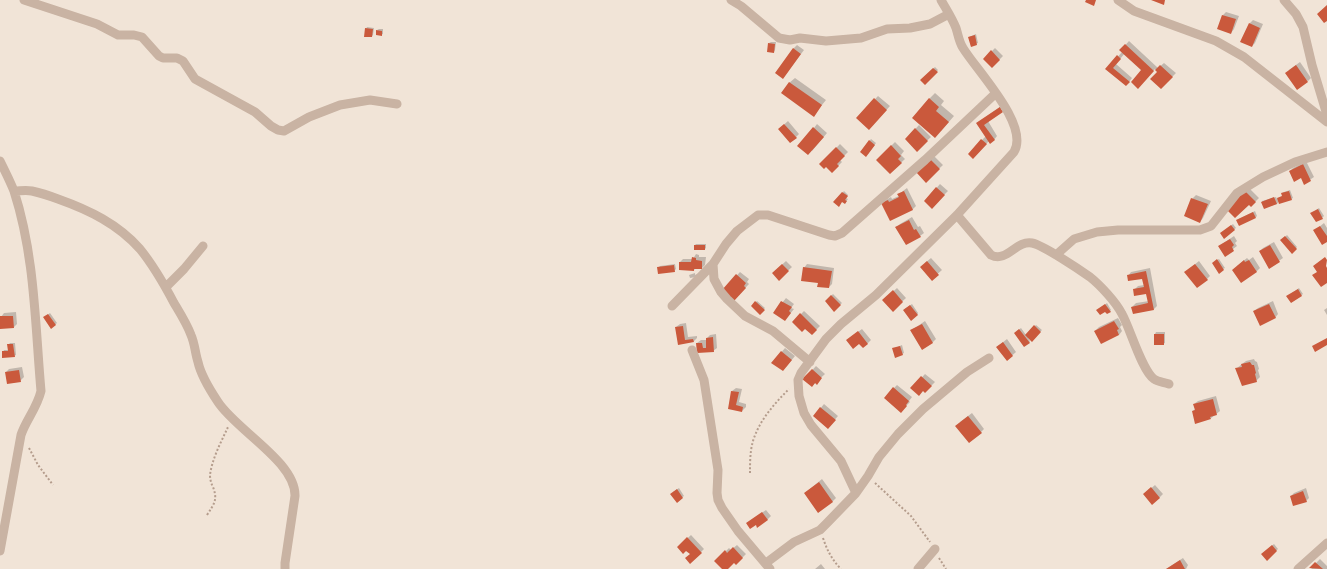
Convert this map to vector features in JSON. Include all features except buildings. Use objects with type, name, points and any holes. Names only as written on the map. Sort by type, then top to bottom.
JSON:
[{"type":"street","points":[[24,0],[97,24],[118,35],[134,35],[142,37],[160,56],[163,58],[177,58],[195,79],[255,112],[270,126],[278,130],[284,131],[309,117],[340,105],[370,100],[397,104]]},
{"type":"street","points":[[731,0],[741,6],[779,38],[790,40],[800,38],[826,41],[861,38],[886,29],[910,28],[930,24],[949,14]]},
{"type":"street","points":[[856,493],[841,461],[811,425],[804,413],[800,400],[798,380],[801,373],[826,339],[876,294],[957,215],[1014,152],[1017,146],[1017,134],[1013,122],[996,93],[963,48],[942,0]]},
{"type":"street","points":[[1118,0],[1134,11],[1216,41],[1227,47],[1244,57],[1327,122]]},
{"type":"street","points":[[1284,0],[1296,14],[1303,27],[1312,65],[1327,115]]},
{"type":"street","points":[[672,306],[713,264],[730,238],[758,215],[768,215],[829,236],[839,235],[925,160],[996,93]]},
{"type":"street","points":[[1056,255],[1074,239],[1097,232],[1118,230],[1200,230],[1211,226],[1237,193],[1263,177],[1295,162],[1327,152]]},
{"type":"street","points":[[0,161],[14,191],[27,240],[32,275],[41,391],[36,407],[21,435],[0,551]]},
{"type":"street","points":[[14,191],[32,191],[79,206],[115,227],[140,250],[166,287],[192,336],[198,362],[207,384],[218,402],[231,419],[288,472],[294,486],[295,496],[285,569]]},
{"type":"street","points":[[957,215],[991,255],[996,258],[1001,257],[1022,244],[1032,243],[1056,255],[1091,278],[1122,313],[1134,343],[1150,375],[1155,380],[1169,384]]},
{"type":"street","points":[[166,287],[184,270],[203,246]]},
{"type":"street","points":[[713,264],[714,278],[721,292],[727,299],[745,316],[773,331],[810,362]]},
{"type":"street","points":[[692,350],[704,380],[717,464],[718,500],[738,531],[768,566],[794,542],[820,530],[836,515],[856,493],[885,449],[898,434],[923,409],[967,372],[989,358]]},
{"type":"street","points":[[1298,569],[1327,543]]},
{"type":"street","points":[[918,569],[935,549]]},
{"type":"path","points":[[750,473],[752,443],[757,430],[772,407],[798,380]]},
{"type":"path","points":[[206,515],[215,503],[216,498],[210,482],[213,462],[231,419]]},
{"type":"path","points":[[21,435],[38,465],[53,485]]},
{"type":"path","points":[[868,476],[911,516],[935,549],[946,569]]},
{"type":"path","points":[[820,530],[827,549],[834,562],[841,569]]}]
